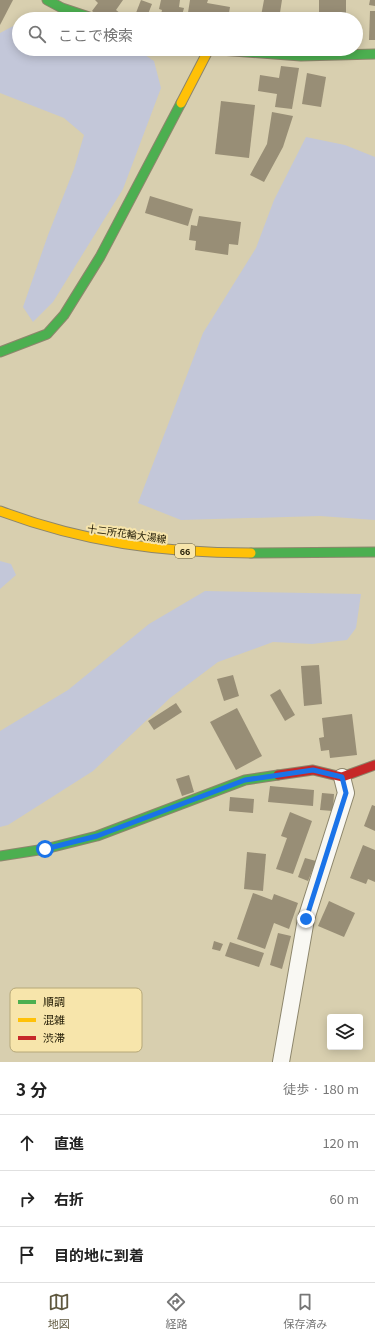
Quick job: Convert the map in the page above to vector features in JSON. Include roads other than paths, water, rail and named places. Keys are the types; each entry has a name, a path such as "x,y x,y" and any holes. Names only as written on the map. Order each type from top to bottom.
{"street":[{"path":"47,0 62,8 74,12"},
{"path":"363,54 375,54"},
{"path":"0,352 47,334 64,315 100,257 204,56"},
{"name":"十二所花輪大湯線","path":"0,511 78,536 138,548 207,553 375,552"},
{"path":"0,856 45,849 97,836 245,780 313,770 342,777 375,765"},
{"path":"281,1062 306,919 346,793 342,777"}]}
